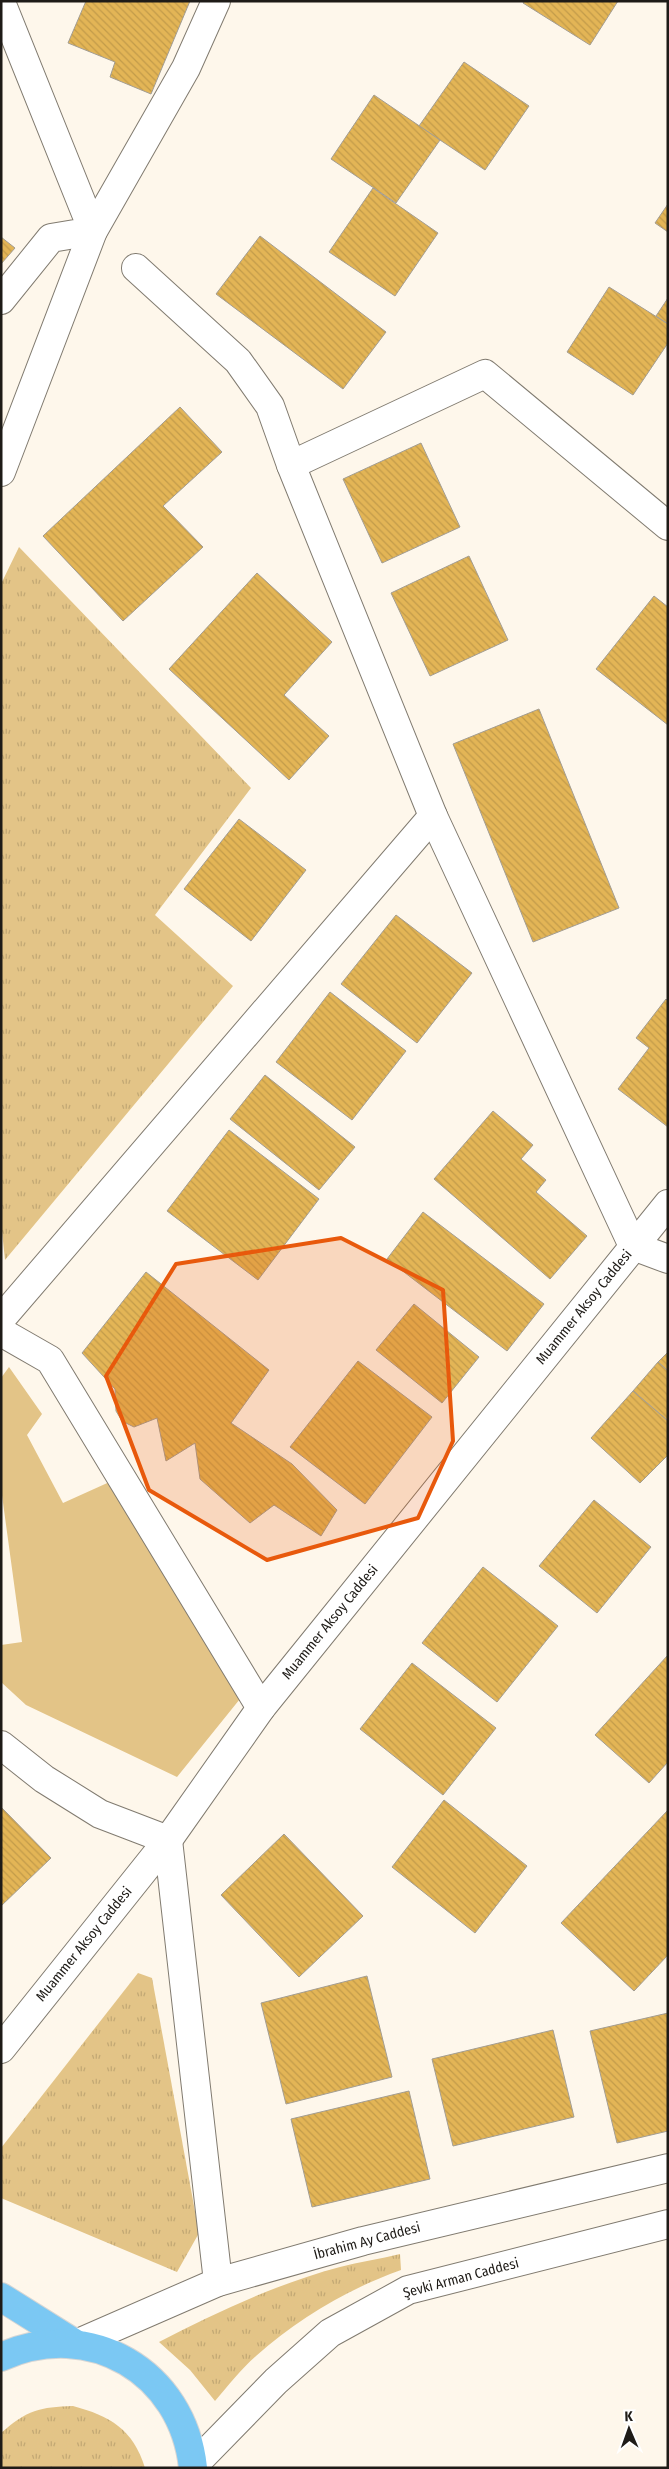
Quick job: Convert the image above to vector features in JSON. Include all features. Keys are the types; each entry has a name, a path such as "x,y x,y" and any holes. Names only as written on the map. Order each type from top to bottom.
{"main road":[{"path":"1,2298 76,2344 112,2354 152,2379 179,2415 189,2442 194,2467"},
{"path":"1,2357 32,2346 76,2344"}],"street":[{"path":"1,472 93,230 186,68 216,1"},
{"path":"1,2 93,230"},
{"path":"1,300 51,238 93,230"},
{"path":"136,268 238,361 270,406 291,465 433,816 633,1246 668,1259"},
{"path":"291,465 486,374 664,516"},
{"path":"1,1318 433,816"},
{"name":"Muammer Aksoy Caddesi","path":"1,2048 168,1840 261,1708 668,1204"},
{"path":"1,1332 50,1360 261,1708"},
{"path":"1,1746 44,1779 100,1814 168,1840 218,2282"},
{"name":"İbrahim Ay Caddesi","path":"76,2344 218,2282 363,2241 668,2168"},
{"name":"Şevki Arman Caddesi","path":"194,2467 276,2381 330,2333 408,2290 668,2224"}],"highlighted area":[{"path":"341,1238 443,1290 453,1441 418,1518 267,1560 149,1490 106,1376 176,1264"}],"green space":[{"path":"19,547 251,788 155,915 233,986 5,1260 1,1222 1,584"},
{"path":"9,1367 42,1414 27,1435 63,1503 125,1475 252,1684 177,1777 26,1705 1,1682 1,1645 22,1642 1,1488 1,1378"},
{"path":"138,1973 152,1978 199,2233 177,2272 1,2198 1,2148"},
{"path":"400,2254 401,2270 343,2296 289,2329 250,2361 215,2401 190,2370 159,2342 270,2290 340,2267"},
{"path":"73,2406 98,2414 118,2426 134,2443 145,2468 1,2468 1,2433 10,2425 34,2411 51,2407"}],"building":[{"path":"86,1 190,1 151,94 110,77 115,62 68,43"},
{"path":"524,1 618,1 590,45 523,3"},
{"path":"464,62 529,106 485,170 419,126"},
{"path":"374,95 440,140 396,203 331,159"},
{"path":"373,188 438,233 395,296 329,252"},
{"path":"668,204 668,232 655,223"},
{"path":"260,236 386,332 343,389 216,294"},
{"path":"1,237 15,248 1,264"},
{"path":"609,287 668,324 668,343 633,395 567,352"},
{"path":"668,298 668,324 656,316"},
{"path":"180,407 222,452 163,506 203,547 123,621 43,536"},
{"path":"421,443 460,527 382,563 343,479"},
{"path":"469,556 508,640 430,676 391,593"},
{"path":"257,573 332,642 284,695 329,736 289,780 169,669"},
{"path":"654,596 668,607 668,725 596,669"},
{"path":"539,709 619,908 533,942 453,744"},
{"path":"239,819 306,870 251,941 184,889"},
{"path":"396,915 472,973 417,1043 341,984"},
{"path":"330,992 406,1051 352,1120 276,1062"},
{"path":"666,999 668,1001 668,1127 618,1089 649,1048 636,1038"},
{"path":"265,1075 355,1147 319,1190 230,1119"},
{"path":"493,1111 533,1145 521,1159 546,1180 536,1192 587,1236 550,1279 434,1179"},
{"path":"229,1130 319,1199 258,1280 167,1211"},
{"path":"423,1212 544,1304 507,1351 387,1259"},
{"path":"146,1272 269,1370 231,1423 292,1464 337,1510 321,1536 274,1505 250,1523 200,1479 195,1443 166,1461 157,1418 134,1427 122,1421 116,1411 115,1389 82,1353"},
{"path":"414,1304 479,1357 442,1403 376,1350"},
{"path":"668,1352 668,1371 658,1362"},
{"path":"358,1361 432,1417 365,1504 290,1447"},
{"path":"658,1362 668,1371 668,1421 633,1391"},
{"path":"633,1391 668,1421 668,1455 640,1483 591,1438"},
{"path":"594,1500 651,1547 597,1613 539,1566"},
{"path":"483,1567 558,1626 497,1702 422,1643"},
{"path":"668,1655 668,1762 649,1783 595,1735"},
{"path":"412,1663 496,1728 443,1795 360,1729"},
{"path":"444,1800 527,1866 475,1933 392,1867"},
{"path":"1,1807 51,1858 1,1906"},
{"path":"668,1810 668,1955 634,1991 561,1923"},
{"path":"284,1834 363,1916 299,1977 221,1895"},
{"path":"367,1976 392,2077 286,2104 261,2003"},
{"path":"668,2013 668,2131 617,2143 590,2031"},
{"path":"553,2030 574,2117 453,2146 432,2059"},
{"path":"409,2091 430,2179 312,2207 291,2119"}]}
